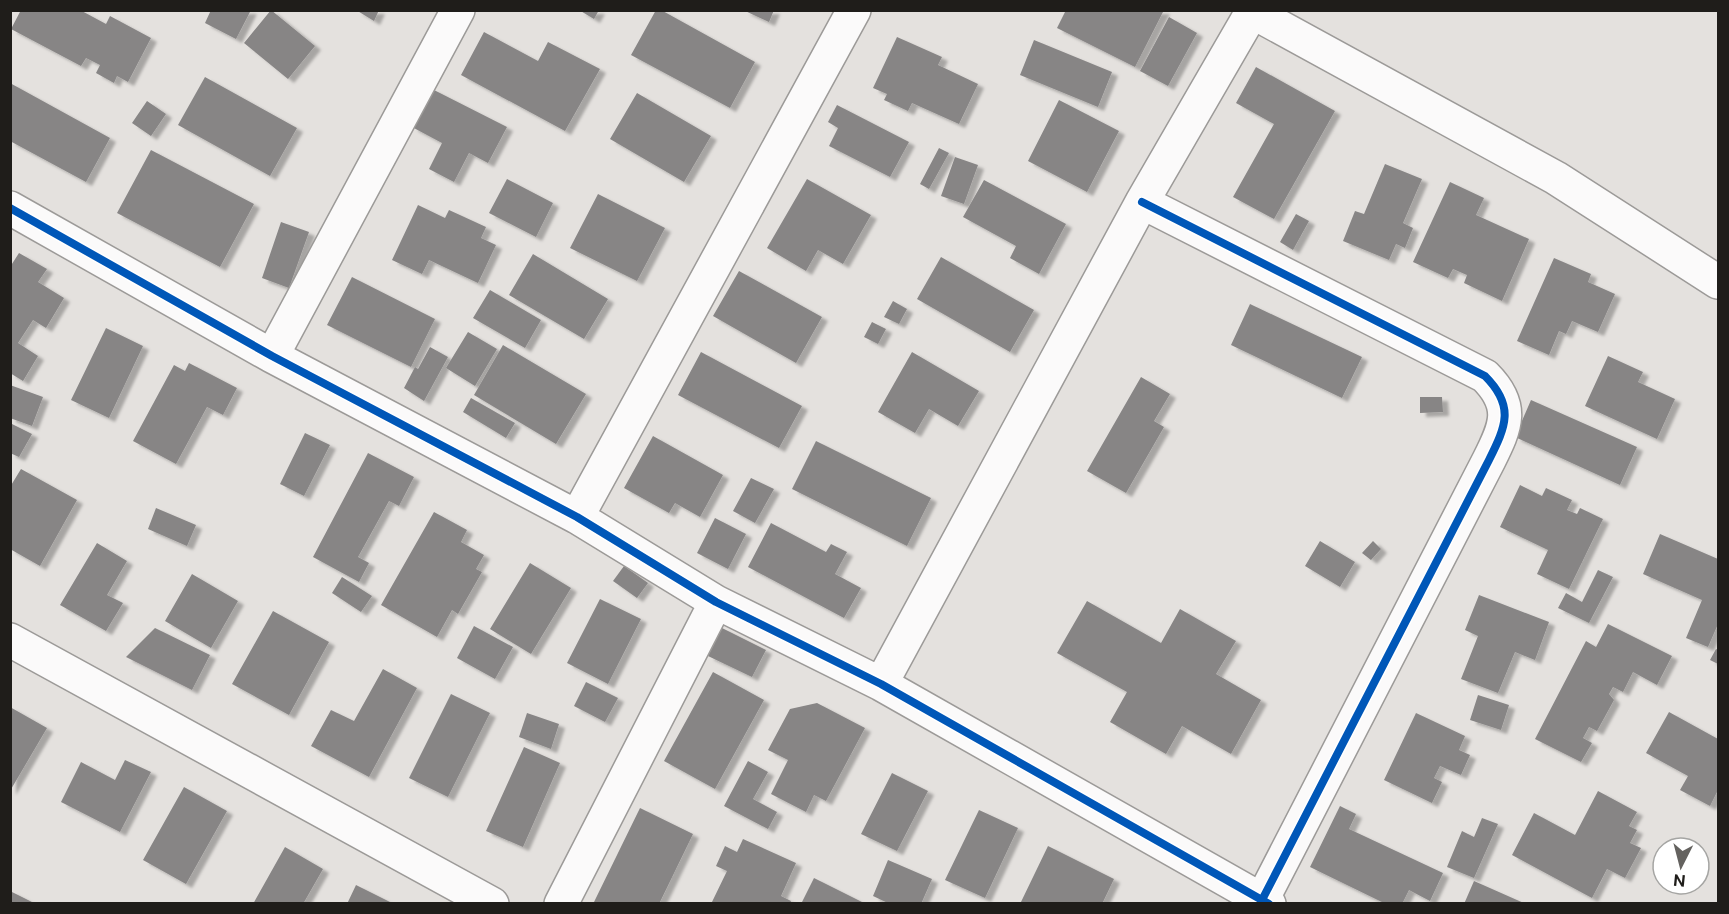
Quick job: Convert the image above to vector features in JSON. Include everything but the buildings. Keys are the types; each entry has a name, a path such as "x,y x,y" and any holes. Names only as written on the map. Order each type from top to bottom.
{"street":[{"path":"272,356 458,10"},
{"path":"577,517 854,10"},
{"path":"881,684 1142,202 1250,11 1556,178 1719,282"},
{"path":"10,208 272,356 577,517 716,602 881,684 1265,902 1501,436 1506,413 1499,390 1485,376 1142,202"},
{"path":"561,903 716,602"},
{"path":"10,640 492,903"}],"cycle path":[{"path":"1142,202 1485,376 1501,397 1504,407 1505,416 1500,437 1489,460 1262,900"},
{"path":"10,208 272,356 577,517 716,602 881,684 1269,904"}]}
